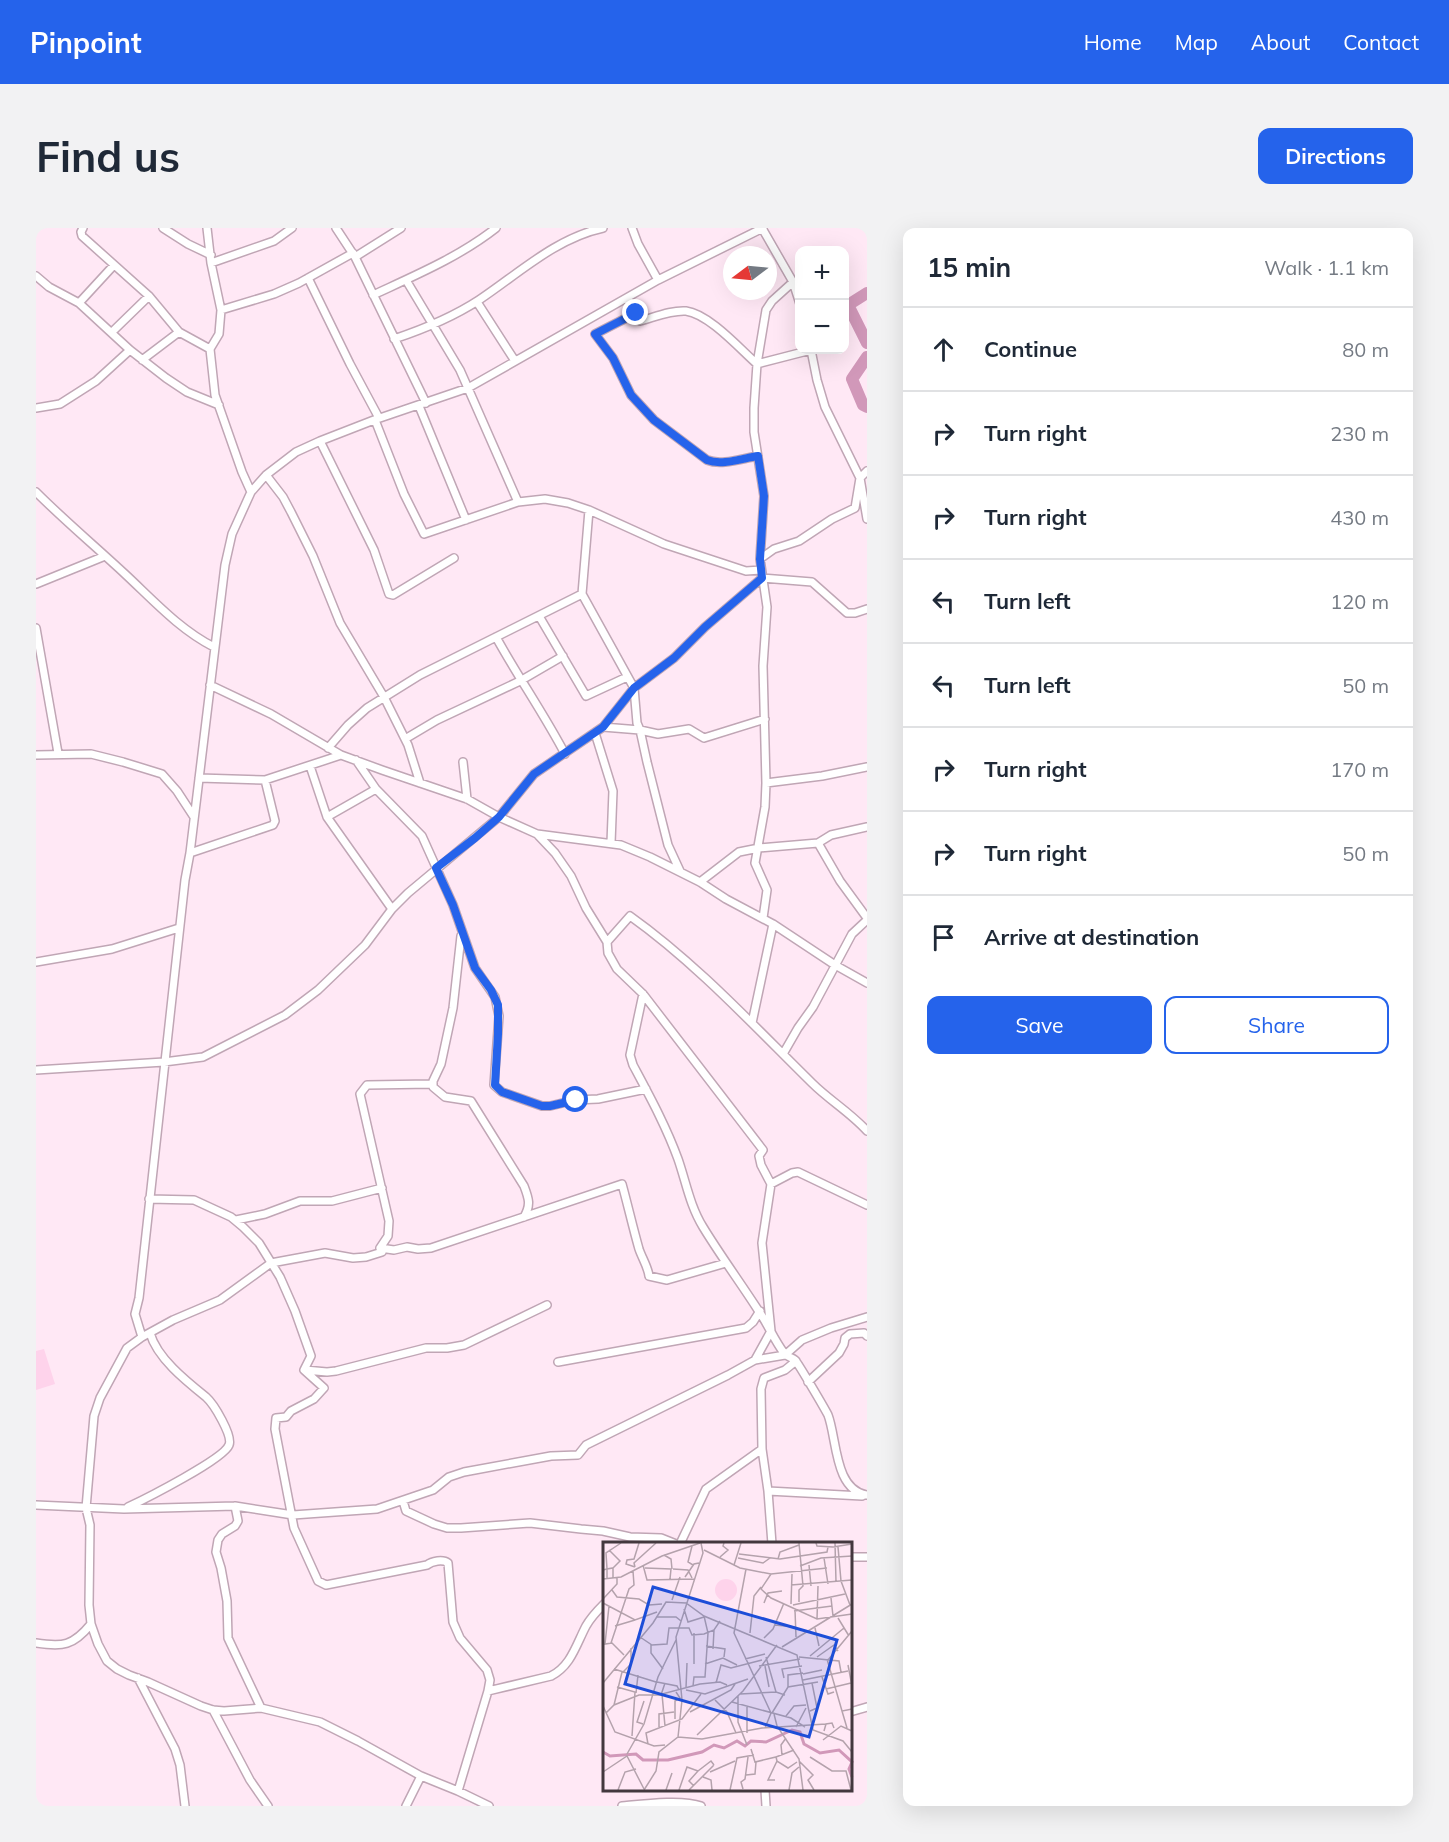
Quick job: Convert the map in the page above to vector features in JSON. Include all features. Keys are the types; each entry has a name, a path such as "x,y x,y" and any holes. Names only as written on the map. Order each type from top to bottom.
{"street":[{"path":"83,228 82,236 148,296 179,332 210,349"},
{"path":"163,228 211,259 274,241 292,228"},
{"path":"207,228 221,310 219,334 210,349 214,395 251,492"},
{"path":"336,228 354,255 394,339 423,405 466,520"},
{"path":"221,310 274,294 354,255 400,228"},
{"path":"373,295 474,245 496,228"},
{"path":"394,339 432,326 477,302 547,253 572,239 603,228"},
{"path":"632,228 658,280"},
{"path":"142,1337 135,1314 139,1298 179,928 214,647 229,545 236,522 251,492 266,475 296,452 377,419 468,388 658,280 762,228 793,282 799,300"},
{"path":"79,303 114,265"},
{"path":"36,276 49,287 79,303 142,360 187,392 219,405"},
{"path":"308,278 377,419 404,494 423,533 518,502 544,499 568,503 589,510 663,544 746,571 761,570"},
{"path":"406,280 460,370 518,502"},
{"path":"763,918 767,890 756,863 765,807 763,666 767,607 760,559 764,509 754,408 757,364 766,310 772,301 793,282"},
{"path":"112,333 148,296"},
{"path":"628,299 636,313 595,334 613,358 631,395 654,420 707,460 713,462 758,456"},
{"path":"477,302 515,361"},
{"path":"640,321 678,311 688,311 713,326 757,364"},
{"path":"142,360 179,332"},
{"path":"36,408 60,405 96,381 130,350"},
{"path":"757,364 796,354"},
{"path":"812,354 825,407 860,478 867,519"},
{"path":"320,441 374,550 389,594 393,595 454,558"},
{"path":"760,559 774,549 799,541 832,519 855,508 860,478 867,471"},
{"path":"266,475 291,512 313,556 340,623 384,697 405,739 420,783"},
{"path":"36,492 181,626 198,639 214,647"},
{"path":"589,510 582,594 634,688 637,723 646,762 668,845 681,872"},
{"path":"36,584 105,556"},
{"path":"36,1070 164,1062 203,1057 285,1015 318,990 365,945 392,909 436,868 499,817 534,774 544,765 565,754 603,727 634,688 674,658 705,627 762,578 812,582 847,613 867,609"},
{"path":"328,748 356,718 384,697 420,675 582,594"},
{"path":"539,616 586,696 627,677"},
{"path":"36,628 58,753"},
{"path":"496,638 565,754"},
{"path":"405,739 437,720 520,681 563,656"},
{"path":"210,685 271,714 341,755 467,798 499,817 537,834 611,843 636,850 700,882 726,899 763,918 867,983"},
{"path":"603,727 658,734 689,729 704,738 765,719"},
{"path":"595,733 613,791 611,843"},
{"path":"36,755 91,754 162,774 177,791 194,818"},
{"path":"199,778 265,780 341,755"},
{"path":"356,760 376,789 422,836 453,905 475,968 491,990 498,1005 495,1085 502,1092 542,1106 598,1099 646,1089"},
{"path":"463,762 467,798"},
{"path":"310,766 327,817 392,909"},
{"path":"766,783 822,776 867,767"},
{"path":"190,853 273,825 275,821 265,780"},
{"path":"327,817 376,789"},
{"path":"700,882 739,852 818,843 831,835 867,826"},
{"path":"537,834 555,853 571,876 585,908 608,942 608,953 617,969 643,994 763,1150 759,1156 761,1165 771,1184 762,1243 771,1331 755,1360"},
{"path":"783,1054 813,1007 852,934 867,919 840,881 818,843"},
{"path":"608,942 630,916 673,951 752,1023 814,1086 867,1131"},
{"path":"752,1023 773,924"},
{"path":"36,962 112,949 179,928"},
{"path":"432,1084 440,1070 453,1008 461,932"},
{"path":"643,994 630,1055 663,1124 695,1211 726,1263 760,1311 785,1355 796,1361 824,1406 841,1470 851,1486 867,1496"},
{"path":"432,1084 367,1085 360,1094 389,1226 388,1236 380,1248 382,1252 353,1258 325,1253 271,1263 220,1300 142,1337 127,1348 96,1406 94,1416 86,1508 90,1525 88,1605 91,1624 98,1644 107,1661 117,1669 213,1710 261,1708 320,1722 421,1776 489,1806"},
{"path":"432,1084 435,1090 445,1097 471,1101 527,1194 530,1207 524,1217"},
{"path":"771,1184 798,1172 867,1205"},
{"path":"380,1248 394,1250 407,1247 431,1248 622,1184 649,1276 667,1280 726,1263"},
{"path":"236,1220 265,1214 300,1201 332,1201 382,1188"},
{"path":"149,1199 194,1200 236,1220 259,1243 286,1290 303,1331 311,1356 304,1370"},
{"path":"304,1370 336,1371 426,1348 464,1345 547,1305"},
{"path":"558,1362 746,1328 760,1311"},
{"path":"36,1505 124,1509 235,1506 293,1515 377,1509 433,1490 449,1477 464,1472 551,1456 578,1455 586,1445 755,1360 785,1355 802,1340 867,1317"},
{"path":"124,1509 166,1489 218,1456 230,1444 229,1434 209,1400 185,1381 153,1344 150,1333"},
{"path":"808,1382 839,1353 845,1338 850,1334 864,1333 867,1336"},
{"path":"772,1542 762,1449 762,1380 785,1370 796,1361"},
{"path":"304,1370 324,1388 314,1399 291,1411 286,1417 276,1418 275,1429 294,1527 318,1581 326,1585 446,1561 449,1568 449,1593 453,1622 460,1638 487,1670 490,1680 488,1691 458,1791"},
{"path":"679,1542 706,1490 762,1449"},
{"path":"768,1491 867,1496"},
{"path":"403,1501 406,1511 447,1528 530,1522 659,1541"},
{"path":"235,1506 237,1523 222,1534 218,1540 216,1552 226,1594 228,1638 261,1708"},
{"path":"488,1691 550,1676 557,1672 573,1655 586,1627 603,1605"},
{"path":"36,1643 52,1645 75,1641 91,1624"},
{"path":"138,1678 175,1749 180,1766 185,1806"},
{"path":"852,1711 867,1707"},
{"path":"213,1710 250,1780 268,1806"},
{"path":"406,1806 421,1776"},
{"path":"765,1791 766,1806"},
{"path":"622,1806 665,1803 701,1806"}],"shaded area":[{"path":"44,1349 55,1384 36,1390 36,1351"}],"waterway":[{"path":"867,293 848,305 867,343"},
{"path":"867,357 852,379 863,405 867,407"}],"route":[{"path":"576,1100 542,1106 502,1092 495,1085 498,1005 491,990 475,968 453,905 436,868 499,817 544,765 565,754 603,727 634,688 674,658 705,627 762,578 760,559 764,496 758,456 713,462 707,460 654,420 631,395 613,358 595,334 636,313"}]}
